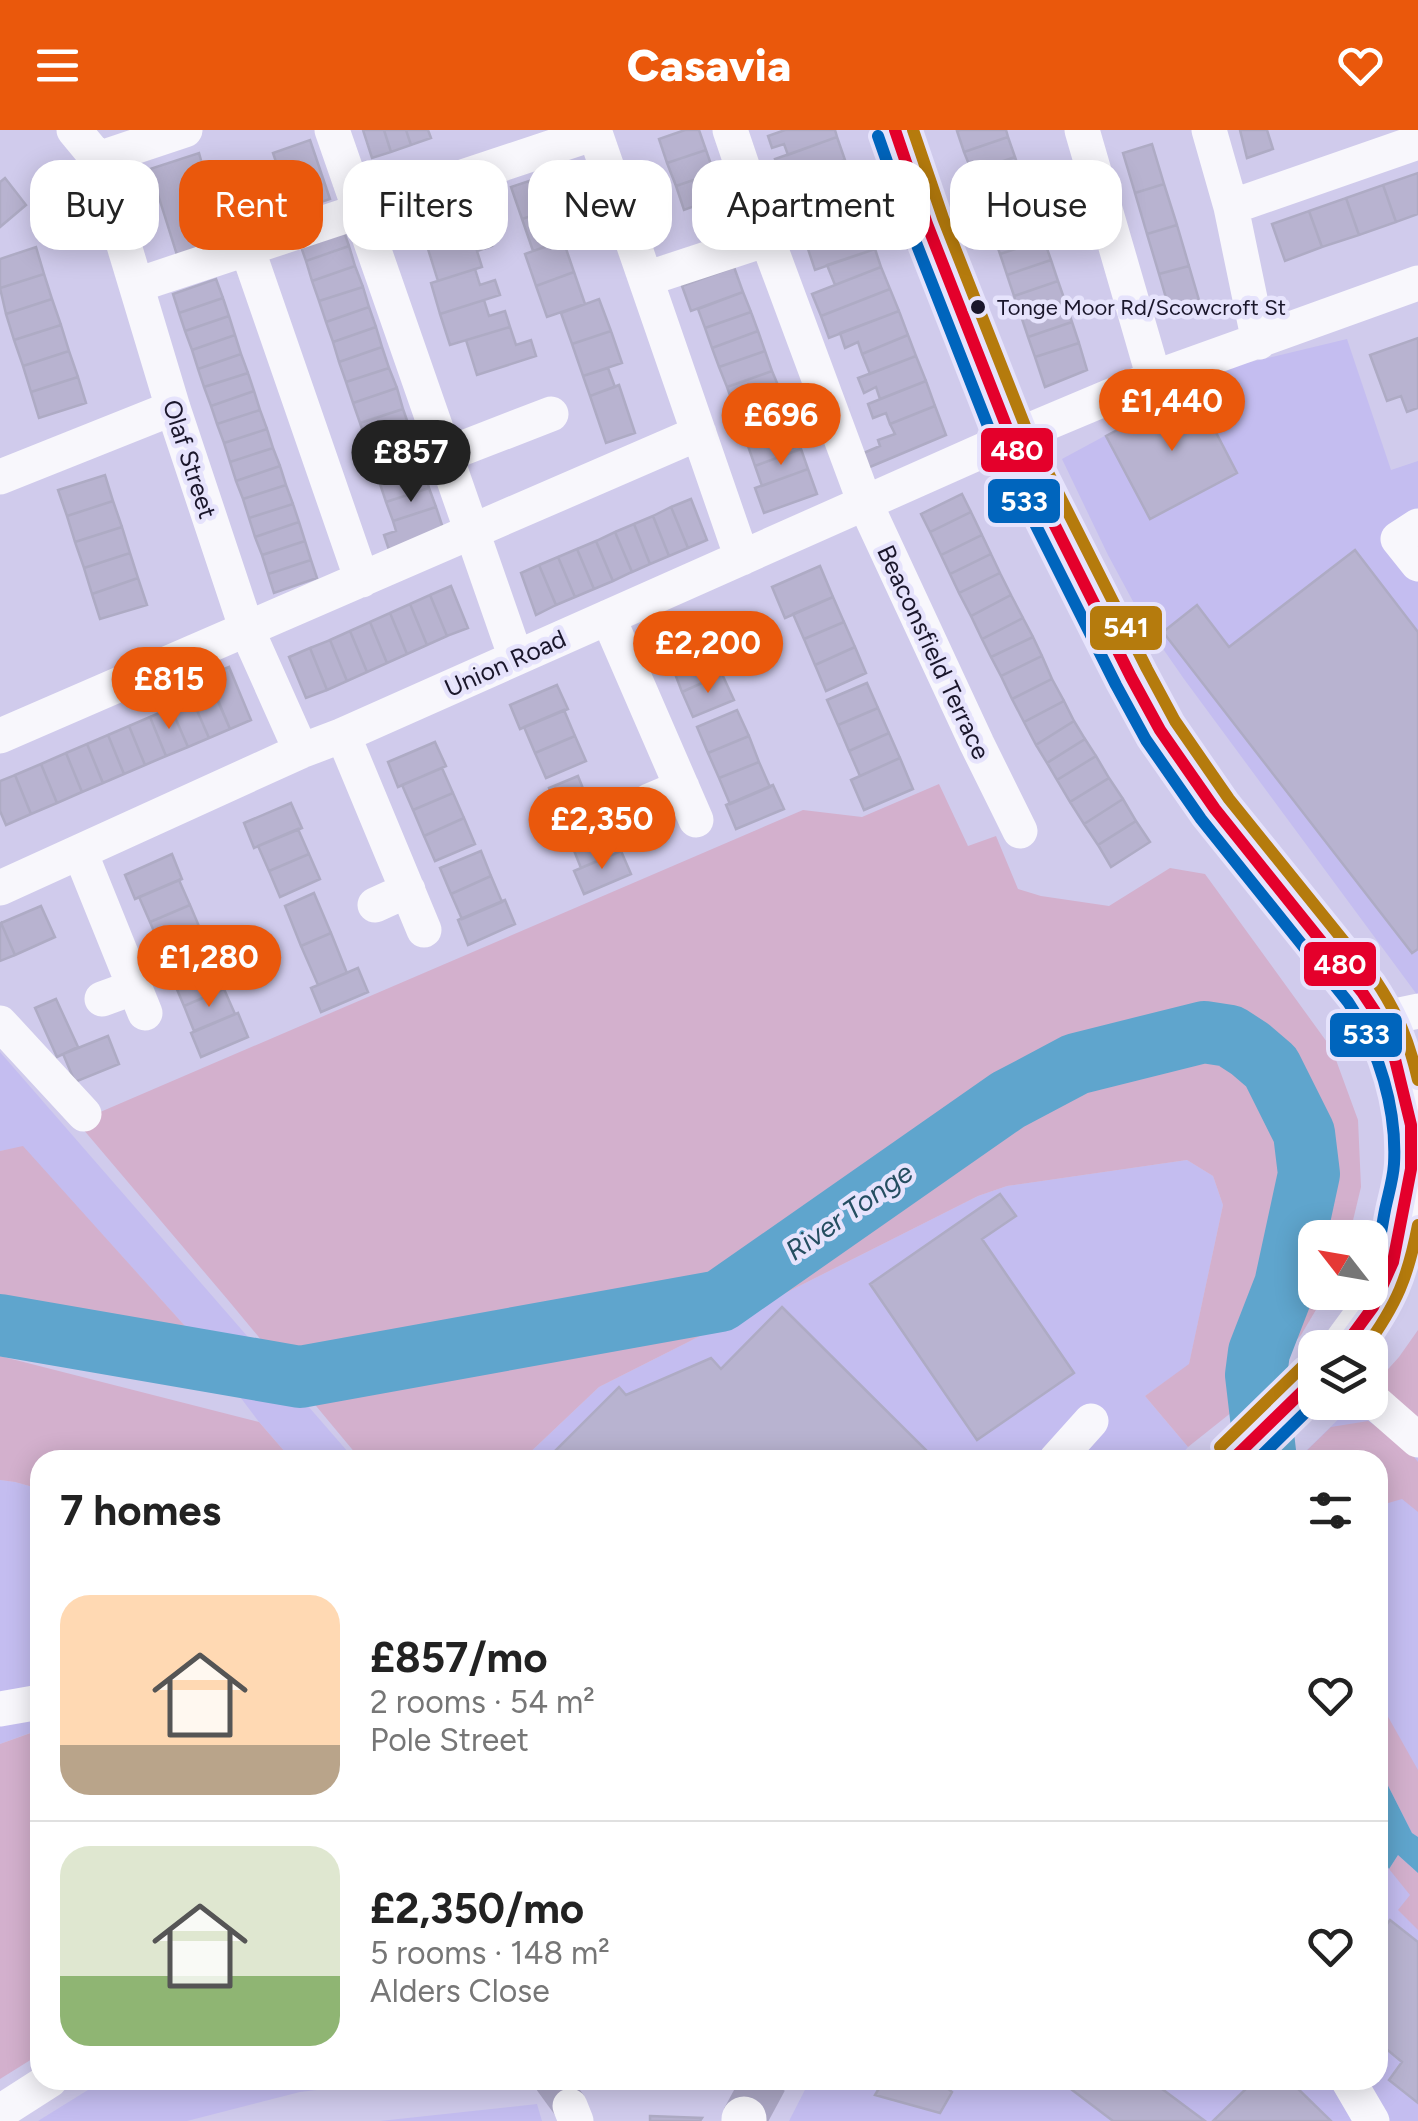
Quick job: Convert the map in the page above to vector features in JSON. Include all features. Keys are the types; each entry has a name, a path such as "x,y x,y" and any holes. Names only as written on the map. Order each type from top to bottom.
{"main road":[{"path":"896,130 927,224 1011,438 1160,730 1215,808 1362,992 1399,1015 1392,1047 1410,1075 1411,1169 1393,1262 1373,1307 1356,1330"},
{"path":"1242,1450 1298,1395"}],"street":[{"path":"74,130 98,159 185,130"},
{"path":"332,130 343,161"},
{"name":"Beaconsfield Terrace","path":"730,130 740,160"},
{"path":"1082,130 1154,378"},
{"path":"1209,130 1231,207 1259,342"},
{"path":"508,160 595,131 742,558"},
{"path":"1231,207 1418,142"},
{"name":"Olaf Street","path":"98,159 173,408 247,630 302,751"},
{"path":"137,284 241,250"},
{"path":"248,250 362,580"},
{"path":"374,250 516,658"},
{"path":"646,279 734,250"},
{"name":"Beaconsfield Terrace","path":"771,250 865,502 1001,815"},
{"name":"Union Road","path":"0,888 1011,438 1154,378 1418,283"},
{"path":"0,477 173,408"},
{"path":"445,455 550,414"},
{"path":"0,736 700,434"},
{"path":"1418,526 1398,539 1418,564"},
{"path":"608,617 696,820"},
{"path":"343,735 424,930"},
{"path":"649,801 682,787"},
{"path":"80,852 127,1000"},
{"path":"374,905 408,890"},
{"path":"0,1023 84,1114"},
{"path":"1388,1414 1418,1440"},
{"path":"1065,1450 1091,1420"},
{"path":"0,1708 30,1704"},
{"path":"0,2112 34,2090"},
{"path":"1354,2090 1372,2121"}],"shaded area":[{"path":"1347,339 1391,470 1418,461 1418,996 1143,620 1062,459 1234,366"},
{"path":"939,784 968,846 996,836 1018,889 1041,896 1109,906 1170,868 1205,874 1332,1049 1358,1120 1361,1187 1353,1220 1298,1220 1298,1310 1316,1310 1304,1330 1298,1330 1298,1338 1232,1412 1188,1447 1145,1396 1189,1364 1223,1205 1213,1176 1187,1160 1007,1186 978,1196 599,1387 533,1450 353,1450 77,1122 803,810 862,817"},
{"path":"0,1052 346,1450 283,1450 194,1336 23,1147 0,1151"},
{"path":"23,1146 194,1336 0,1303 0,1151"},
{"path":"1187,1160 1213,1176 1223,1205 1189,1365 1145,1396 1188,1447 1185,1450 533,1450 599,1387 978,1196 1007,1186"},
{"path":"1418,1330 1418,1422 1388,1396 1388,1369"},
{"path":"0,1356 259,1422 283,1450 30,1450 30,1486 0,1480"},
{"path":"1388,1396 1418,1422 1418,2121 789,2121 805,2090 1388,2090 1388,1450 1307,1450 1337,1420 1388,1420"},
{"path":"1368,1421 1405,1445 1418,1462 1418,1512 1402,1499 1388,1503 1388,1450 1307,1450 1331,1427"},
{"path":"0,1480 30,1486 30,1733 0,1744"},
{"path":"1388,1717 1418,1770 1418,1837 1412,1833 1388,1786"},
{"path":"30,1733 30,2060 0,2079 0,1744"},
{"path":"1398,1855 1418,1873 1418,1930 1398,1910 1410,1895 1389,1869"},
{"path":"88,2090 317,2090 187,2121 38,2121"},
{"path":"537,2104 542,2121 380,2121"}],"water":[{"path":"1388,1786 1412,1833 1418,1837 1418,1873 1398,1855 1389,1869"}],"building":[{"path":"363,130 384,130 391,152 372,158"},
{"path":"384,130 406,130 411,145 391,152"},
{"path":"406,130 428,130 431,138 411,145"},
{"path":"685,130 699,130 706,150 666,160 659,139"},
{"path":"785,130 835,130 837,137 788,155 784,144 772,148 768,136"},
{"path":"1006,130 1008,137 964,152 957,131"},
{"path":"1240,130 1267,130 1273,149 1247,158"},
{"path":"837,137 845,160 775,160"},
{"path":"1008,137 1015,157 967,160 964,152"},
{"path":"310,140 317,160 275,160 273,153"},
{"path":"1152,144 1164,184 1135,193 1123,153"},
{"path":"706,150 709,160 692,160 692,181 676,186 672,161"},
{"path":"199,153 201,160 179,160 179,250 193,250 177,255 159,198 159,166"},
{"path":"1418,173 1418,214 1396,222 1383,185"},
{"path":"5,178 26,205 0,227 0,182"},
{"path":"323,178 330,199 323,201"},
{"path":"528,181 528,217 522,219 511,187"},
{"path":"692,181 692,207 684,210 676,186"},
{"path":"1164,184 1177,225 1147,234 1135,193"},
{"path":"1383,185 1396,222 1359,235 1346,198"},
{"path":"1346,198 1359,235 1322,247 1309,211"},
{"path":"1309,211 1322,247 1285,261 1272,224"},
{"path":"1177,225 1189,266 1159,274 1147,234"},
{"path":"342,226 343,248 306,261 302,250 323,250 323,233"},
{"path":"343,248 350,250 355,266 312,281 306,261"},
{"path":"37,250 44,274 0,288 0,259"},
{"path":"428,250 480,250 477,251 482,267 438,281"},
{"path":"566,250 574,272 536,286 525,254"},
{"path":"808,250 872,250 815,270"},
{"path":"875,250 881,267 835,285 827,265"},
{"path":"1048,250 1051,260 1007,275 1000,254"},
{"path":"1051,260 1058,281 1014,296 1007,275"},
{"path":"355,266 363,287 319,301 312,281"},
{"path":"1189,266 1201,307 1171,315 1159,274"},
{"path":"734,267 743,292 691,311 682,286"},
{"path":"881,267 890,289 821,316 812,294"},
{"path":"475,269 480,285 495,280 500,295 440,314 431,283"},
{"path":"574,272 585,304 547,317 536,286"},
{"path":"44,274 52,299 6,314 0,288"},
{"path":"216,279 223,298 179,313 173,294"},
{"path":"1058,281 1065,301 1021,316 1014,296"},
{"path":"363,287 369,307 326,322 319,301"},
{"path":"890,289 899,311 829,338 821,316"},
{"path":"743,292 751,312 705,328 698,309"},
{"path":"223,298 229,316 185,331 179,313"},
{"path":"52,299 61,325 14,340 6,314"},
{"path":"599,299 611,331 572,344 561,313"},
{"path":"484,300 489,316 505,311 510,327 450,345 440,314"},
{"path":"1065,301 1072,322 1028,337 1021,316"},
{"path":"369,307 376,327 333,342 326,322"},
{"path":"899,311 908,335 862,354 858,342 845,348 840,333"},
{"path":"751,312 758,331 712,348 705,328"},
{"path":"229,316 235,335 192,350 185,331"},
{"path":"1072,322 1079,343 1035,357 1028,337"},
{"path":"61,325 69,351 23,366 14,340"},
{"path":"376,327 382,347 339,362 333,342"},
{"path":"510,327 516,345 531,340 536,356 477,375 466,340"},
{"path":"611,331 622,363 583,376 572,344"},
{"path":"758,331 765,351 719,367 712,348"},
{"path":"235,335 241,354 198,369 192,350"},
{"path":"908,335 916,356 870,374 862,354"},
{"path":"1418,338 1418,408 1407,412 1401,396 1387,401 1370,355"},
{"path":"1079,343 1087,370 1045,387 1035,357"},
{"path":"382,347 389,368 346,382 339,362"},
{"path":"69,351 78,377 31,392 23,366"},
{"path":"765,351 772,371 727,387 719,367"},
{"path":"241,354 248,373 204,387 198,369"},
{"path":"916,356 926,381 880,399 876,387 864,393 858,378"},
{"path":"389,368 397,388 353,403 346,382"},
{"path":"608,368 615,387 590,396 583,376"},
{"path":"772,371 780,390 734,407 727,387"},
{"path":"248,373 254,391 211,406 204,387"},
{"path":"78,377 86,403 39,418 31,392"},
{"path":"926,381 935,406 890,424 886,413 873,418 868,404"},
{"path":"619,385 635,433 606,443 590,396"},
{"path":"397,388 403,409 360,423 353,403"},
{"path":"780,390 786,410 741,426 734,407"},
{"path":"1194,390 1237,473 1150,519 1106,436"},
{"path":"254,391 260,410 217,424 211,406"},
{"path":"935,406 946,435 865,469 859,455 880,446 878,440 895,434 890,424"},
{"path":"403,409 410,429 367,443 360,423"},
{"path":"260,410 267,429 224,443 217,424"},
{"path":"786,410 794,430 748,446 741,426"},
{"path":"267,429 273,448 230,462 224,443"},
{"path":"410,429 417,449 373,463 367,443"},
{"path":"794,430 801,449 755,466 748,446"},
{"path":"273,448 280,466 236,481 230,462"},
{"path":"417,449 424,469 380,484 373,463"},
{"path":"801,449 808,469 762,486 755,466"},
{"path":"280,466 286,485 243,499 236,481"},
{"path":"424,469 429,488 386,502 380,484"},
{"path":"808,469 817,494 764,513 755,488"},
{"path":"105,475 113,501 67,516 58,490"},
{"path":"286,485 293,504 249,518 243,499"},
{"path":"429,488 436,507 393,521 386,502"},
{"path":"962,494 971,512 930,532 921,514"},
{"path":"691,499 707,540 688,548 671,507"},
{"path":"113,501 122,527 75,542 67,516"},
{"path":"293,504 299,522 255,537 249,518"},
{"path":"436,507 444,531 389,550 384,535 396,531 393,521"},
{"path":"671,507 688,548 669,556 653,516"},
{"path":"971,512 982,535 941,555 930,532"},
{"path":"653,516 669,556 650,564 634,524"},
{"path":"299,522 305,541 262,555 255,537"},
{"path":"634,524 650,564 632,572 615,532"},
{"path":"122,527 130,553 84,568 75,542"},
{"path":"615,532 632,572 613,581 596,541"},
{"path":"982,535 991,554 950,574 941,555"},
{"path":"305,541 311,560 268,574 262,555"},
{"path":"596,541 613,581 594,589 577,549"},
{"path":"577,549 594,589 575,597 558,557"},
{"path":"1355,550 1418,632 1418,949 1412,953 1163,632 1197,605 1229,647"},
{"path":"130,553 138,578 92,594 84,568"},
{"path":"991,554 1000,573 959,593 950,574"},
{"path":"558,557 575,597 556,605 539,565"},
{"path":"311,560 317,578 274,593 268,574"},
{"path":"539,565 556,605 536,615 521,573"},
{"path":"820,566 833,597 785,618 772,587"},
{"path":"1000,573 1011,595 971,616 959,593"},
{"path":"138,578 147,605 100,619 92,594"},
{"path":"451,586 468,628 447,636 430,595"},
{"path":"430,595 447,636 427,645 410,604"},
{"path":"1011,595 1023,618 982,639 971,616"},
{"path":"833,597 844,622 804,639 793,614"},
{"path":"410,604 427,645 407,654 390,613"},
{"path":"390,613 407,654 387,663 370,622"},
{"path":"1023,618 1033,637 991,657 982,639"},
{"path":"370,622 387,663 367,672 350,631"},
{"path":"844,622 855,647 815,665 804,639"},
{"path":"705,624 715,648 668,668 657,644"},
{"path":"350,631 367,672 347,681 330,640"},
{"path":"1033,637 1042,656 1001,676 991,657"},
{"path":"330,640 347,681 327,690 310,648"},
{"path":"855,647 866,673 826,691 815,665"},
{"path":"310,648 327,690 306,698 289,657"},
{"path":"712,649 722,674 682,692 672,666"},
{"path":"1042,656 1052,679 1012,699 1001,676"},
{"path":"229,667 251,720 230,729 208,676"},
{"path":"722,674 734,700 693,717 682,692"},
{"path":"1052,679 1064,701 1024,722 1012,699"},
{"path":"867,683 878,708 838,725 827,700"},
{"path":"557,685 568,709 520,729 510,705"},
{"path":"213,690 230,729 209,738 192,699"},
{"path":"192,699 209,738 188,747 171,708"},
{"path":"1064,701 1074,721 1036,745 1024,722"},
{"path":"171,708 188,747 166,756 150,717"},
{"path":"878,708 889,733 849,751 838,725"},
{"path":"564,710 575,736 535,753 524,727"},
{"path":"737,710 749,736 708,753 697,727"},
{"path":"150,717 166,756 145,765 129,726"},
{"path":"1074,721 1085,739 1047,763 1036,745"},
{"path":"129,726 145,765 124,774 108,735"},
{"path":"889,733 900,758 860,776 849,751"},
{"path":"108,735 124,774 103,783 87,744"},
{"path":"575,736 586,761 546,778 535,753"},
{"path":"749,736 759,762 719,778 708,753"},
{"path":"1085,739 1096,756 1057,780 1047,763"},
{"path":"435,742 446,766 398,787 388,762"},
{"path":"87,744 103,783 82,792 66,753"},
{"path":"66,753 82,792 57,803 41,764"},
{"path":"1096,756 1109,778 1070,802 1057,780"},
{"path":"900,758 913,789 864,810 851,780"},
{"path":"759,762 770,787 730,804 719,778"},
{"path":"41,764 57,803 31,814 15,775"},
{"path":"442,768 453,793 413,810 402,785"},
{"path":"15,775 31,814 6,825 0,811 0,781"},
{"path":"578,776 594,816 565,828 549,788"},
{"path":"1109,778 1123,799 1084,824 1070,802"},
{"path":"773,785 784,809 736,829 726,805"},
{"path":"453,793 464,818 424,836 413,810"},
{"path":"1123,799 1136,821 1098,845 1084,824"},
{"path":"291,803 302,828 254,848 244,823"},
{"path":"594,816 611,855 581,868 565,828"},
{"path":"464,818 475,844 435,861 424,836"},
{"path":"1136,821 1150,842 1111,867 1098,845"},
{"path":"298,829 309,854 269,871 258,846"},
{"path":"481,851 491,876 451,894 440,868"},
{"path":"621,851 631,874 584,894 574,871"},
{"path":"172,854 182,879 135,899 125,875"},
{"path":"309,854 320,879 280,897 269,871"},
{"path":"491,876 502,902 462,919 451,894"},
{"path":"179,880 190,905 150,922 139,897"},
{"path":"314,893 331,933 301,946 285,906"},
{"path":"505,900 515,924 468,945 458,920"},
{"path":"190,905 201,931 161,948 150,922"},
{"path":"41,906 55,937 15,955 1,923"},
{"path":"0,924 15,955 0,961"},
{"path":"331,933 347,973 318,985 301,946"},
{"path":"202,938 214,963 173,980 162,954"},
{"path":"214,963 224,989 184,1006 173,980"},
{"path":"358,968 368,992 321,1012 311,988"},
{"path":"224,989 235,1014 194,1031 184,1006"},
{"path":"56,999 78,1047 57,1057 35,1008"},
{"path":"238,1013 248,1037 201,1057 191,1033"},
{"path":"108,1036 119,1064 75,1082 63,1054"},
{"path":"1000,1194 1016,1216 982,1239 1074,1373 977,1440 870,1284"},
{"path":"782,1307 926,1450 556,1450 619,1387 626,1395 711,1358 721,1369"},
{"path":"1390,1920 1418,1942 1418,2103 1389,2080 1402,2062 1388,2050"},
{"path":"878,2090 952,2092 940,2113 875,2095"},
{"path":"1072,2090 1163,2090 1205,2121 1113,2121"},
{"path":"1245,2090 1299,2090 1331,2121 1213,2121"},
{"path":"650,2116 702,2118 650,2121"}],"waterway":[{"name":"River Tonge","path":"0,1325 300,1377 720,1301 1008,1100 1076,1064 1204,1032 1230,1036 1271,1067 1304,1133 1309,1174 1285,1285 1259,1352 1256,1375 1265,1450"}],"tunnel":[{"path":"558,2090 570,2106"},
{"path":"744,2119 760,2090"}],"transit line":[{"name":"480","path":"895,130 927,224 1011,438 1131,677 1160,730 1215,809 1362,992 1392,1047 1411,1125 1411,1169 1393,1262 1373,1307 1356,1330"},
{"name":"541","path":"913,130 943,218 1027,431 1147,669 1175,721 1229,799 1376,981 1402,1028 1418,1080"},
{"name":"533","path":"878,136 995,444 1116,685 1146,740 1201,819 1348,1002 1369,1039 1384,1080 1394,1143 1392,1182 1384,1220"},
{"name":"541","path":"1377,1330 1400,1290 1418,1225"},
{"name":"541","path":"1220,1447 1298,1371"},
{"name":"480","path":"1242,1450 1298,1396"},
{"name":"533","path":"1267,1450 1298,1420"}],"place":[{"name":"Tonge Moor Rd/Scowcroft St","path":"978,307"}]}
